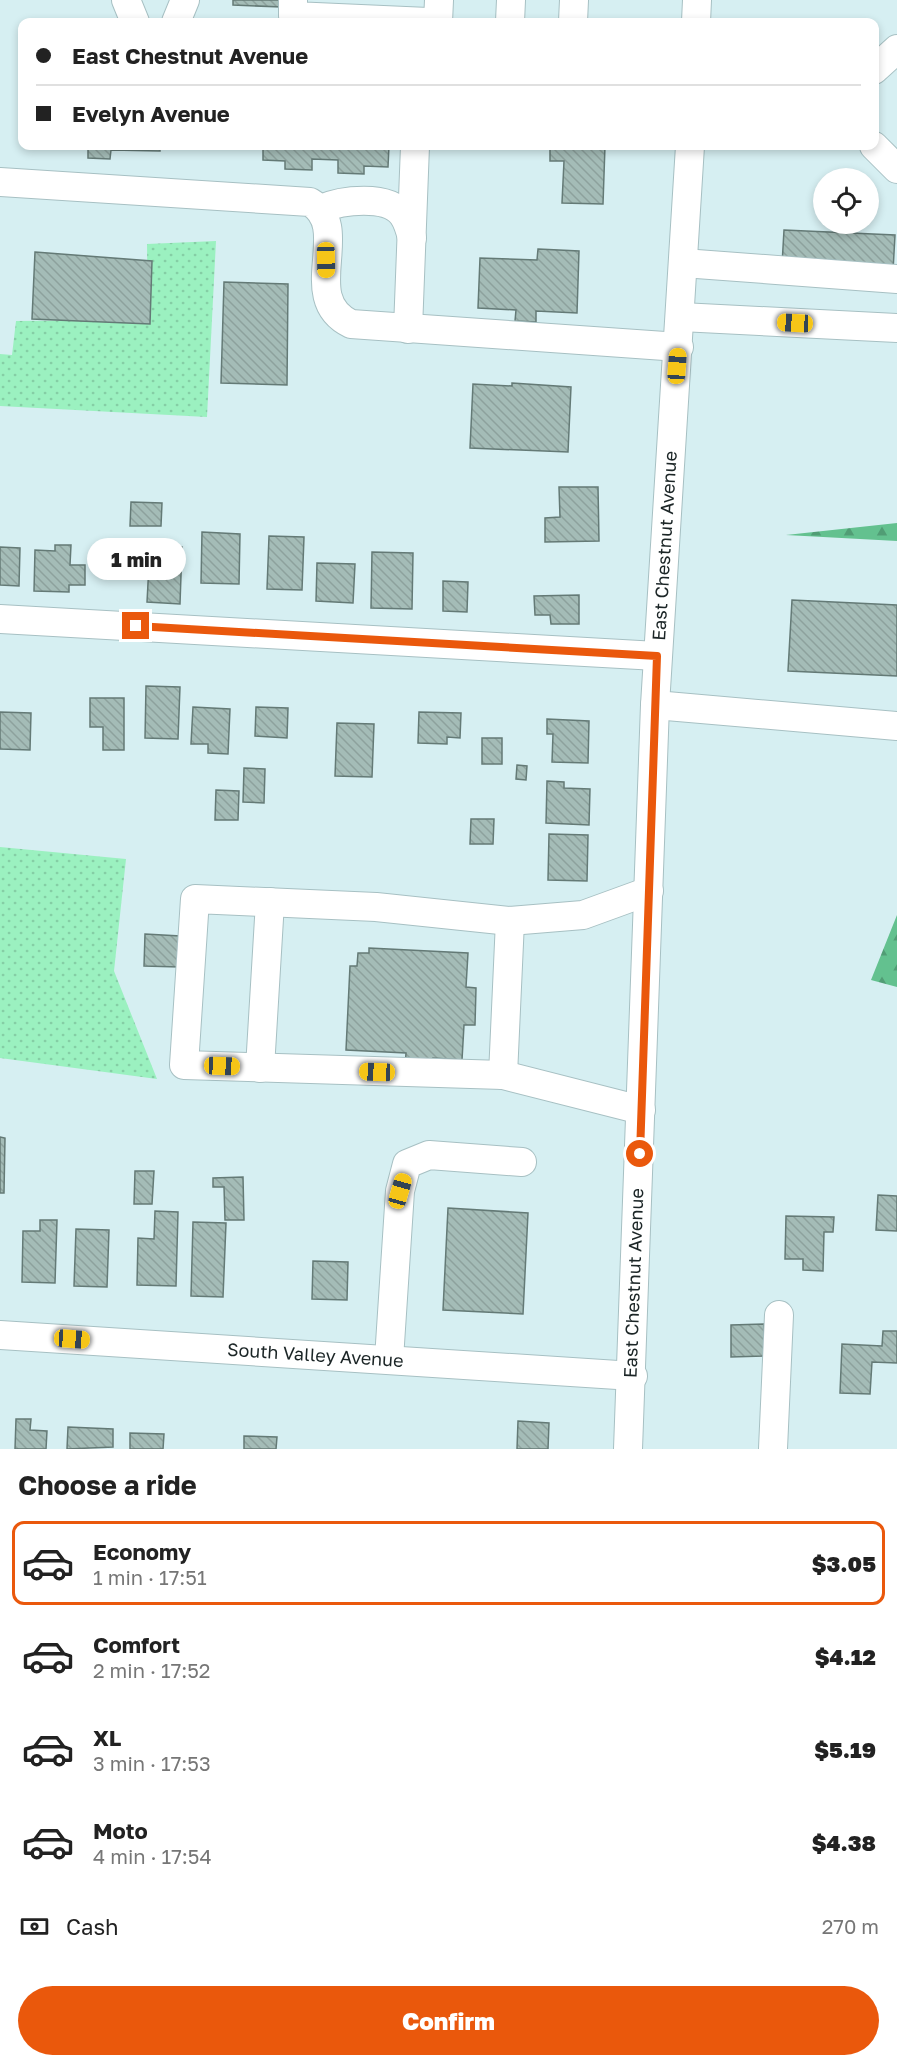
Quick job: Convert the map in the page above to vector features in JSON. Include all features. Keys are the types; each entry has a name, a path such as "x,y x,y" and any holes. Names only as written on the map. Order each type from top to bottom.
{"street":[{"path":"126,0 133,18"},
{"path":"178,18 185,0"},
{"path":"293,0 292,16 369,10 408,18"},
{"path":"438,18 439,0"},
{"path":"510,18 511,0"},
{"path":"573,18 574,0"},
{"path":"696,18 697,0"},
{"path":"879,65 897,49"},
{"path":"408,329 415,150"},
{"name":"East Chestnut Avenue","path":"628,1449 633,1376 657,656 681,317 690,150"},
{"path":"878,150 897,169"},
{"path":"0,182 310,202 321,209 328,224 327,297 332,310 340,319 351,324 678,347"},
{"path":"321,209 338,203 385,204 404,216 412,238"},
{"path":"683,263 897,279"},
{"path":"681,317 897,328"},
{"path":"0,619 657,656"},
{"path":"655,705 897,726"},
{"path":"641,1110 503,1075 184,1065 195,899 376,907 510,921 583,915 649,891"},
{"path":"260,1068 270,902"},
{"path":"503,1075 510,921"},
{"path":"389,1359 400,1191 407,1164 429,1155 522,1162"},
{"path":"773,1449 779,1315"},
{"name":"South Valley Avenue","path":"0,1335 633,1376"}],"green space":[{"path":"216,241 207,417 0,406 0,354 12,355 16,321 148,320 147,244"},
{"path":"897,523 897,541 786,535"},
{"path":"0,847 126,859 114,971 157,1079 0,1058"},
{"path":"897,915 897,987 871,980"}],"building":[{"path":"233,0 282,0 281,7 233,5"},
{"path":"88,150 111,150 110,159 88,158"},
{"path":"111,150 160,150 160,151"},
{"path":"263,150 389,150 388,167 364,166 364,174 338,173 338,160 312,159 312,170 285,169 285,161 263,160"},
{"path":"550,150 605,150 603,204 562,203 564,161 550,161"},
{"path":"784,230 813,231 813,234 895,235 893,271 782,265"},
{"path":"538,249 579,251 577,313 536,311 536,322 515,321 516,310 478,308 480,258 537,260"},
{"path":"35,252 152,261 150,324 32,319"},
{"path":"224,282 288,284 287,385 221,383"},
{"path":"512,383 571,387 568,452 470,448 473,384 512,386"},
{"path":"559,487 598,487 599,541 545,542 545,518 560,517"},
{"path":"131,502 162,503 161,526 130,526"},
{"path":"202,532 240,534 239,584 201,583"},
{"path":"269,536 304,537 302,590 267,589"},
{"path":"55,545 71,545 70,565 85,565 85,585 69,585 69,592 34,591 35,550 55,551"},
{"path":"150,546 182,547 180,604 147,602"},
{"path":"0,547 20,548 19,586 0,585"},
{"path":"372,552 413,553 412,609 371,608"},
{"path":"317,563 355,564 353,603 316,601"},
{"path":"443,581 468,582 467,612 443,611"},
{"path":"579,595 579,624 551,624 550,615 535,615 534,596"},
{"path":"792,600 897,605 897,676 788,671"},
{"path":"146,686 180,687 178,739 145,738"},
{"path":"90,698 124,698 124,750 103,750 103,727 90,727"},
{"path":"193,707 230,709 228,754 208,753 208,744 191,744"},
{"path":"256,707 288,708 287,738 255,736"},
{"path":"0,712 31,713 30,750 0,749"},
{"path":"419,712 461,713 460,738 447,737 447,744 418,743"},
{"path":"547,719 589,721 588,763 552,762 553,734 547,734"},
{"path":"337,723 374,724 372,777 335,776"},
{"path":"482,738 502,738 502,764 482,764"},
{"path":"517,765 527,766 526,780 516,779"},
{"path":"244,768 265,769 264,803 243,802"},
{"path":"547,781 564,782 564,788 590,789 589,825 546,823"},
{"path":"216,790 239,791 238,820 215,820"},
{"path":"471,819 494,819 493,844 470,844"},
{"path":"549,834 588,835 587,881 548,880"},
{"path":"145,934 180,936 179,967 144,966"},
{"path":"369,948 468,953 466,987 476,988 475,1025 464,1025 462,1060 433,1058 433,1070 405,1068 406,1053 346,1050 350,966 357,966 358,953 369,953"},
{"path":"0,1137 5,1138 4,1193 0,1193"},
{"path":"135,1171 154,1171 152,1204 134,1204"},
{"path":"243,1177 244,1220 225,1220 224,1187 213,1187 213,1178"},
{"path":"878,1195 897,1196 897,1231 876,1230"},
{"path":"448,1208 528,1213 523,1314 443,1310"},
{"path":"155,1211 178,1212 176,1286 137,1285 138,1238 154,1239"},
{"path":"786,1216 834,1217 833,1232 824,1232 823,1271 803,1270 803,1259 785,1259"},
{"path":"40,1220 57,1220 55,1283 22,1282 23,1231 40,1231"},
{"path":"193,1222 226,1223 223,1297 191,1296"},
{"path":"76,1229 109,1230 107,1287 74,1286"},
{"path":"313,1261 348,1262 347,1300 312,1299"},
{"path":"764,1324 765,1356 731,1357 731,1325"},
{"path":"883,1331 897,1331 897,1363 872,1362 870,1394 840,1393 842,1344 882,1346"},
{"path":"16,1419 31,1419 30,1430 47,1431 46,1449 15,1449"},
{"path":"518,1421 549,1423 548,1449 517,1449"},
{"path":"68,1427 113,1429 113,1447 67,1449"},
{"path":"130,1433 164,1434 163,1449 130,1449"},
{"path":"244,1436 277,1437 276,1449 244,1449"}],"route":[{"path":"136,626 657,656 640,1154"}]}
